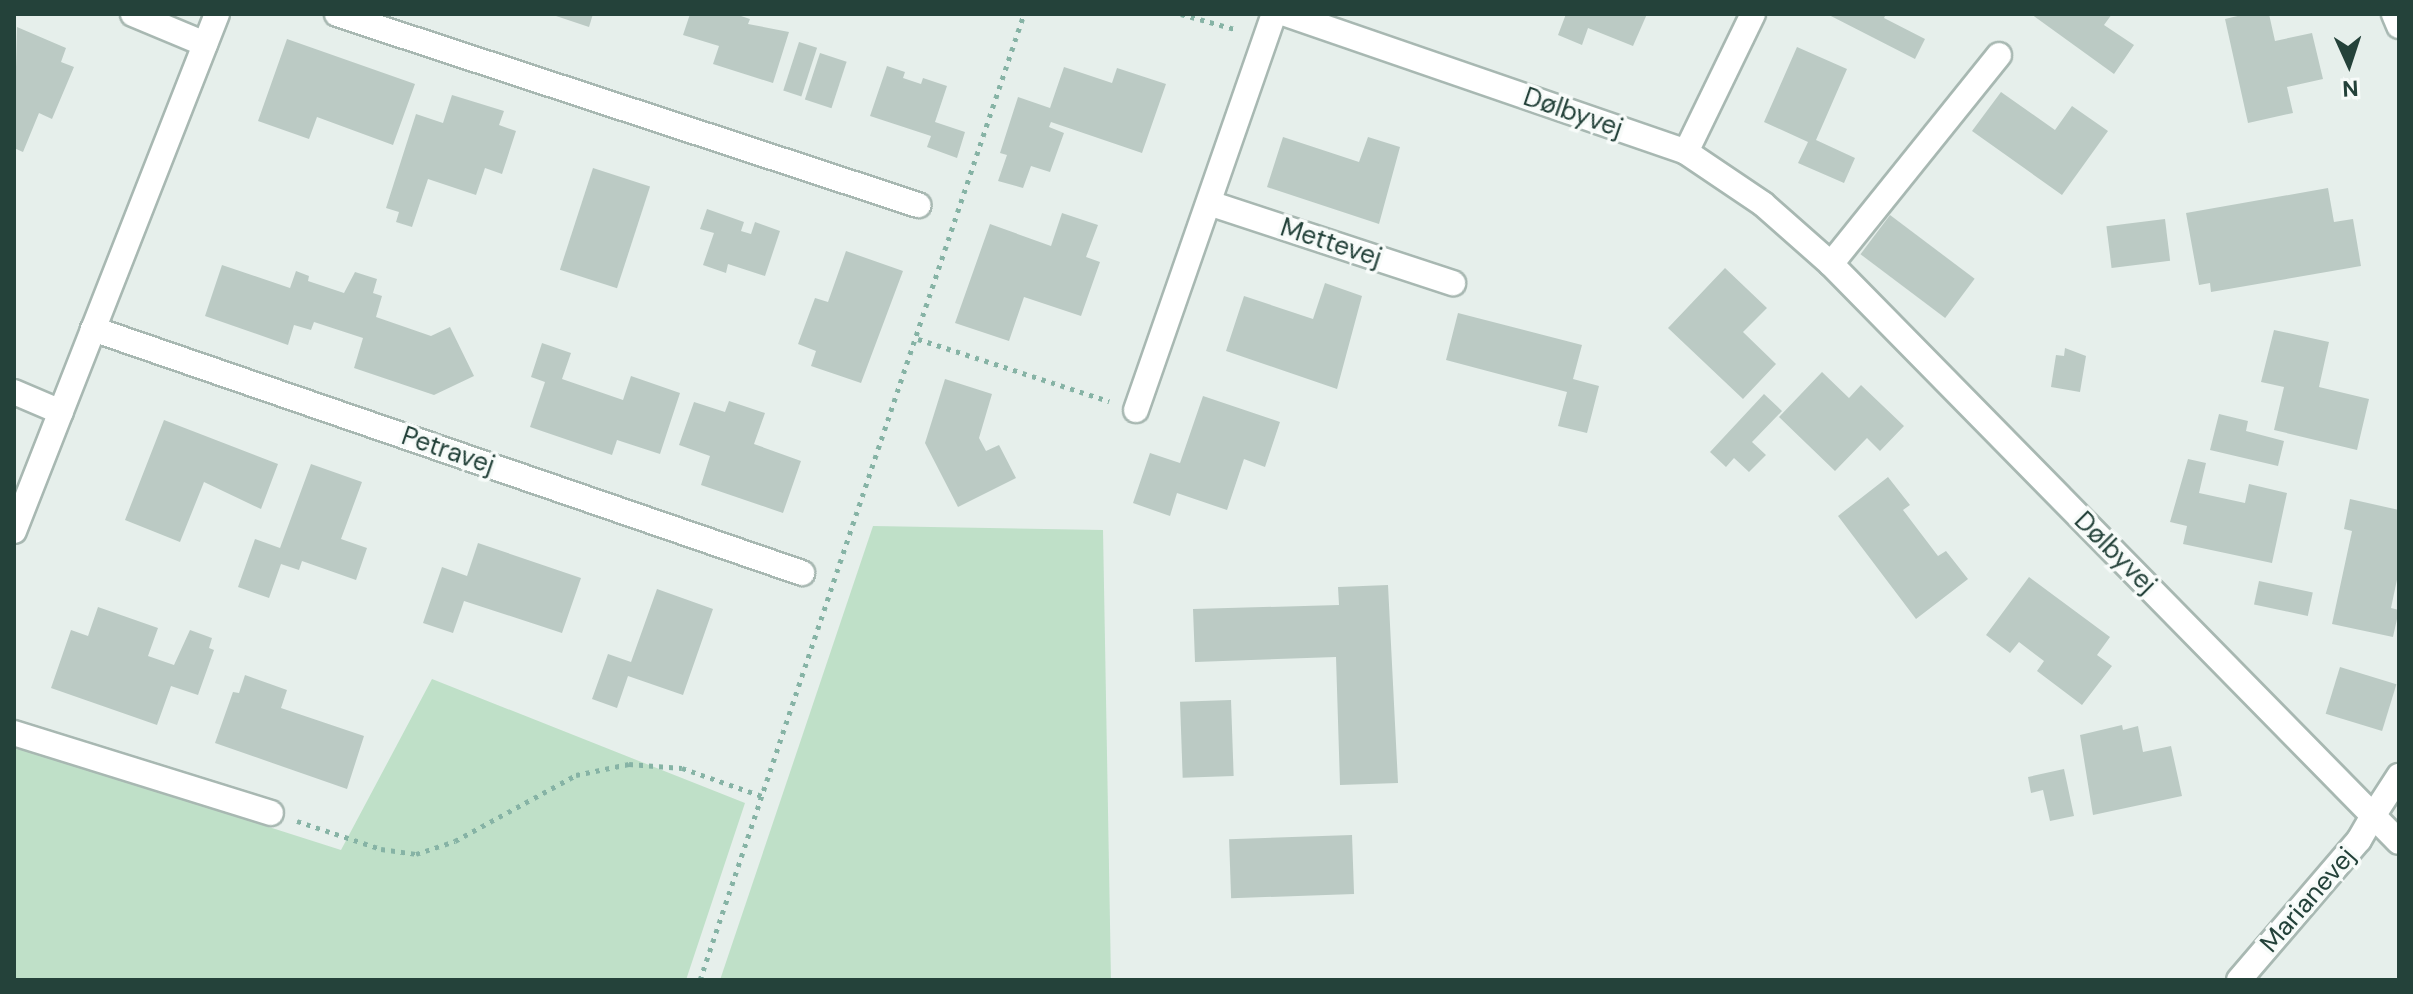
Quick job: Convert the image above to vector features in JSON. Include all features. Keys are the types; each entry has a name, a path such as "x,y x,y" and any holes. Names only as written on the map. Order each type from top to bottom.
{"street":[{"path":"133,14 205,44"},
{"path":"14,531 217,14"},
{"path":"337,14 918,205"},
{"path":"1136,410 1274,14"},
{"name":"Dølbyvej","path":"1286,14 1686,152 1763,204 1831,264 2399,842"},
{"path":"1686,152 1753,14"},
{"path":"2394,14 2399,26"},
{"path":"1831,264 1999,55"},
{"name":"Mettevej","path":"1209,203 1453,283"},
{"name":"Petravej","path":"93,329 802,573"},
{"path":"14,392 61,412"},
{"path":"14,733 271,813"},
{"name":"Marianevej","path":"2239,980 2359,840 2399,776"}],"path":[{"path":"700,980 918,339 1024,14"},
{"path":"1181,14 1267,38"},
{"path":"918,339 1136,410"},
{"path":"271,813 381,849 416,854 455,841 576,775 629,764 682,768 762,796"}],"green space":[{"path":"873,526 1103,530 1111,980 720,980"},
{"path":"432,679 745,803 686,980 14,980 14,746 341,850"}],"building":[{"path":"550,14 593,14 589,27"},
{"path":"690,14 735,14 750,19 748,24 789,32 773,83 713,64 719,46 683,35"},
{"path":"1566,14 1647,14 1633,46 1588,28 1582,45 1558,35"},
{"path":"1827,14 1886,14 1884,18 1925,39 1915,59"},
{"path":"2031,14 2112,14 2104,25 2134,45 2114,74"},
{"path":"2246,14 2269,14 2275,41 2312,33 2323,79 2287,87 2293,113 2248,123 2225,19"},
{"path":"17,27 66,48 61,62 74,67 52,119 39,113 23,152 14,148"},
{"path":"287,39 415,84 393,145 317,117 309,139 258,121"},
{"path":"799,42 817,48 801,96 783,91"},
{"path":"1797,47 1847,69 1816,140 1855,158 1844,183 1798,163 1808,142 1764,122"},
{"path":"820,53 847,62 831,108 805,100"},
{"path":"887,66 905,72 903,78 921,84 923,78 947,86 935,122 965,132 957,158 927,147 931,136 870,116"},
{"path":"1064,67 1112,83 1117,68 1166,84 1142,153 1051,122 1049,127 1064,133 1050,172 1031,166 1023,188 998,181 1007,155 1000,153 1018,97 1050,108"},
{"path":"2001,92 2055,130 2072,106 2108,131 2062,195 1972,131"},
{"path":"452,95 504,111 499,125 516,131 502,174 485,168 476,195 428,179 412,227 396,222 399,212 386,208 416,114 443,123"},
{"path":"1283,137 1359,162 1368,137 1400,147 1379,224 1267,187"},
{"path":"593,168 650,187 617,288 560,270"},
{"path":"2328,188 2334,222 2353,219 2361,266 2211,292 2210,283 2199,285 2186,213"},
{"path":"707,209 744,222 741,231 751,234 755,222 780,231 765,276 728,264 726,273 703,265 714,233 700,229"},
{"path":"1062,213 1098,225 1086,257 1100,262 1081,316 1024,297 1009,341 955,323 990,224 1051,246"},
{"path":"1890,215 1975,279 1945,318 1861,254"},
{"path":"2165,219 2170,261 2112,268 2106,226"},
{"path":"846,251 903,271 861,383 811,366 816,351 798,344 815,298 828,302"},
{"path":"222,265 290,288 296,271 309,276 308,281 344,293 355,272 377,279 373,293 382,296 376,317 431,336 450,327 474,376 434,395 354,368 363,338 314,322 311,330 294,325 288,345 205,316"},
{"path":"1725,268 1767,308 1743,332 1776,364 1743,399 1668,328"},
{"path":"1325,283 1362,296 1337,389 1226,351 1244,296 1313,319"},
{"path":"1458,313 1582,345 1573,379 1599,386 1587,433 1558,426 1567,392 1446,360"},
{"path":"2274,330 2329,342 2319,387 2369,399 2357,450 2274,430 2284,387 2261,382"},
{"path":"542,343 571,353 562,379 623,400 631,376 680,393 660,454 617,440 612,455 530,427 545,382 531,377"},
{"path":"2065,348 2086,356 2080,392 2051,387 2056,355 2064,356"},
{"path":"1822,372 1849,398 1861,385 1904,426 1880,451 1867,438 1835,471 1779,417"},
{"path":"945,379 992,394 979,438 986,451 999,445 1016,478 958,507 925,443"},
{"path":"1764,394 1782,411 1752,442 1766,455 1749,472 1734,458 1726,467 1710,452"},
{"path":"1203,396 1280,422 1265,467 1244,459 1227,510 1177,493 1170,516 1133,503 1150,453 1180,463"},
{"path":"729,401 765,413 754,444 801,461 783,513 701,485 710,456 679,445 694,402 725,412"},
{"path":"2219,414 2248,421 2246,431 2284,441 2278,466 2210,450"},
{"path":"164,420 278,464 261,509 204,482 180,542 125,520"},
{"path":"2188,459 2206,463 2199,493 2245,503 2249,484 2287,493 2272,563 2183,544 2187,526 2170,522"},
{"path":"311,464 362,482 341,539 367,548 356,580 302,561 299,570 281,564 269,598 238,587 255,539 280,548"},
{"path":"1888,477 1910,505 1903,510 1938,556 1946,551 1968,579 1916,619 1838,516"},
{"path":"2350,499 2399,510 2399,570 2391,608 2399,610 2393,637 2332,624 2352,531 2344,529"},
{"path":"478,543 581,578 562,633 464,601 453,633 423,623 442,567 467,576"},
{"path":"2029,577 2110,637 2097,655 2112,666 2082,705 2037,671 2044,661 2019,642 2010,653 1986,635"},
{"path":"2259,581 2313,592 2308,616 2254,604"},
{"path":"1388,585 1398,783 1340,785 1336,657 1195,662 1193,609 1339,605 1338,587"},
{"path":"657,589 713,609 683,695 628,676 617,708 592,699 608,654 631,662"},
{"path":"98,607 158,628 148,656 174,665 190,630 212,638 209,648 214,650 198,695 171,686 157,725 51,688 71,630 88,636"},
{"path":"2340,667 2396,684 2382,731 2326,714"},
{"path":"245,675 287,690 281,708 364,736 347,789 215,743 233,692 239,693"},
{"path":"1231,700 1234,776 1183,778 1180,702"},
{"path":"2122,725 2123,730 2138,726 2143,752 2171,746 2182,796 2093,815 2080,735"},
{"path":"2064,769 2074,816 2050,821 2043,790 2031,793 2028,777"},
{"path":"1352,835 1354,894 1231,898 1229,839"}]}
